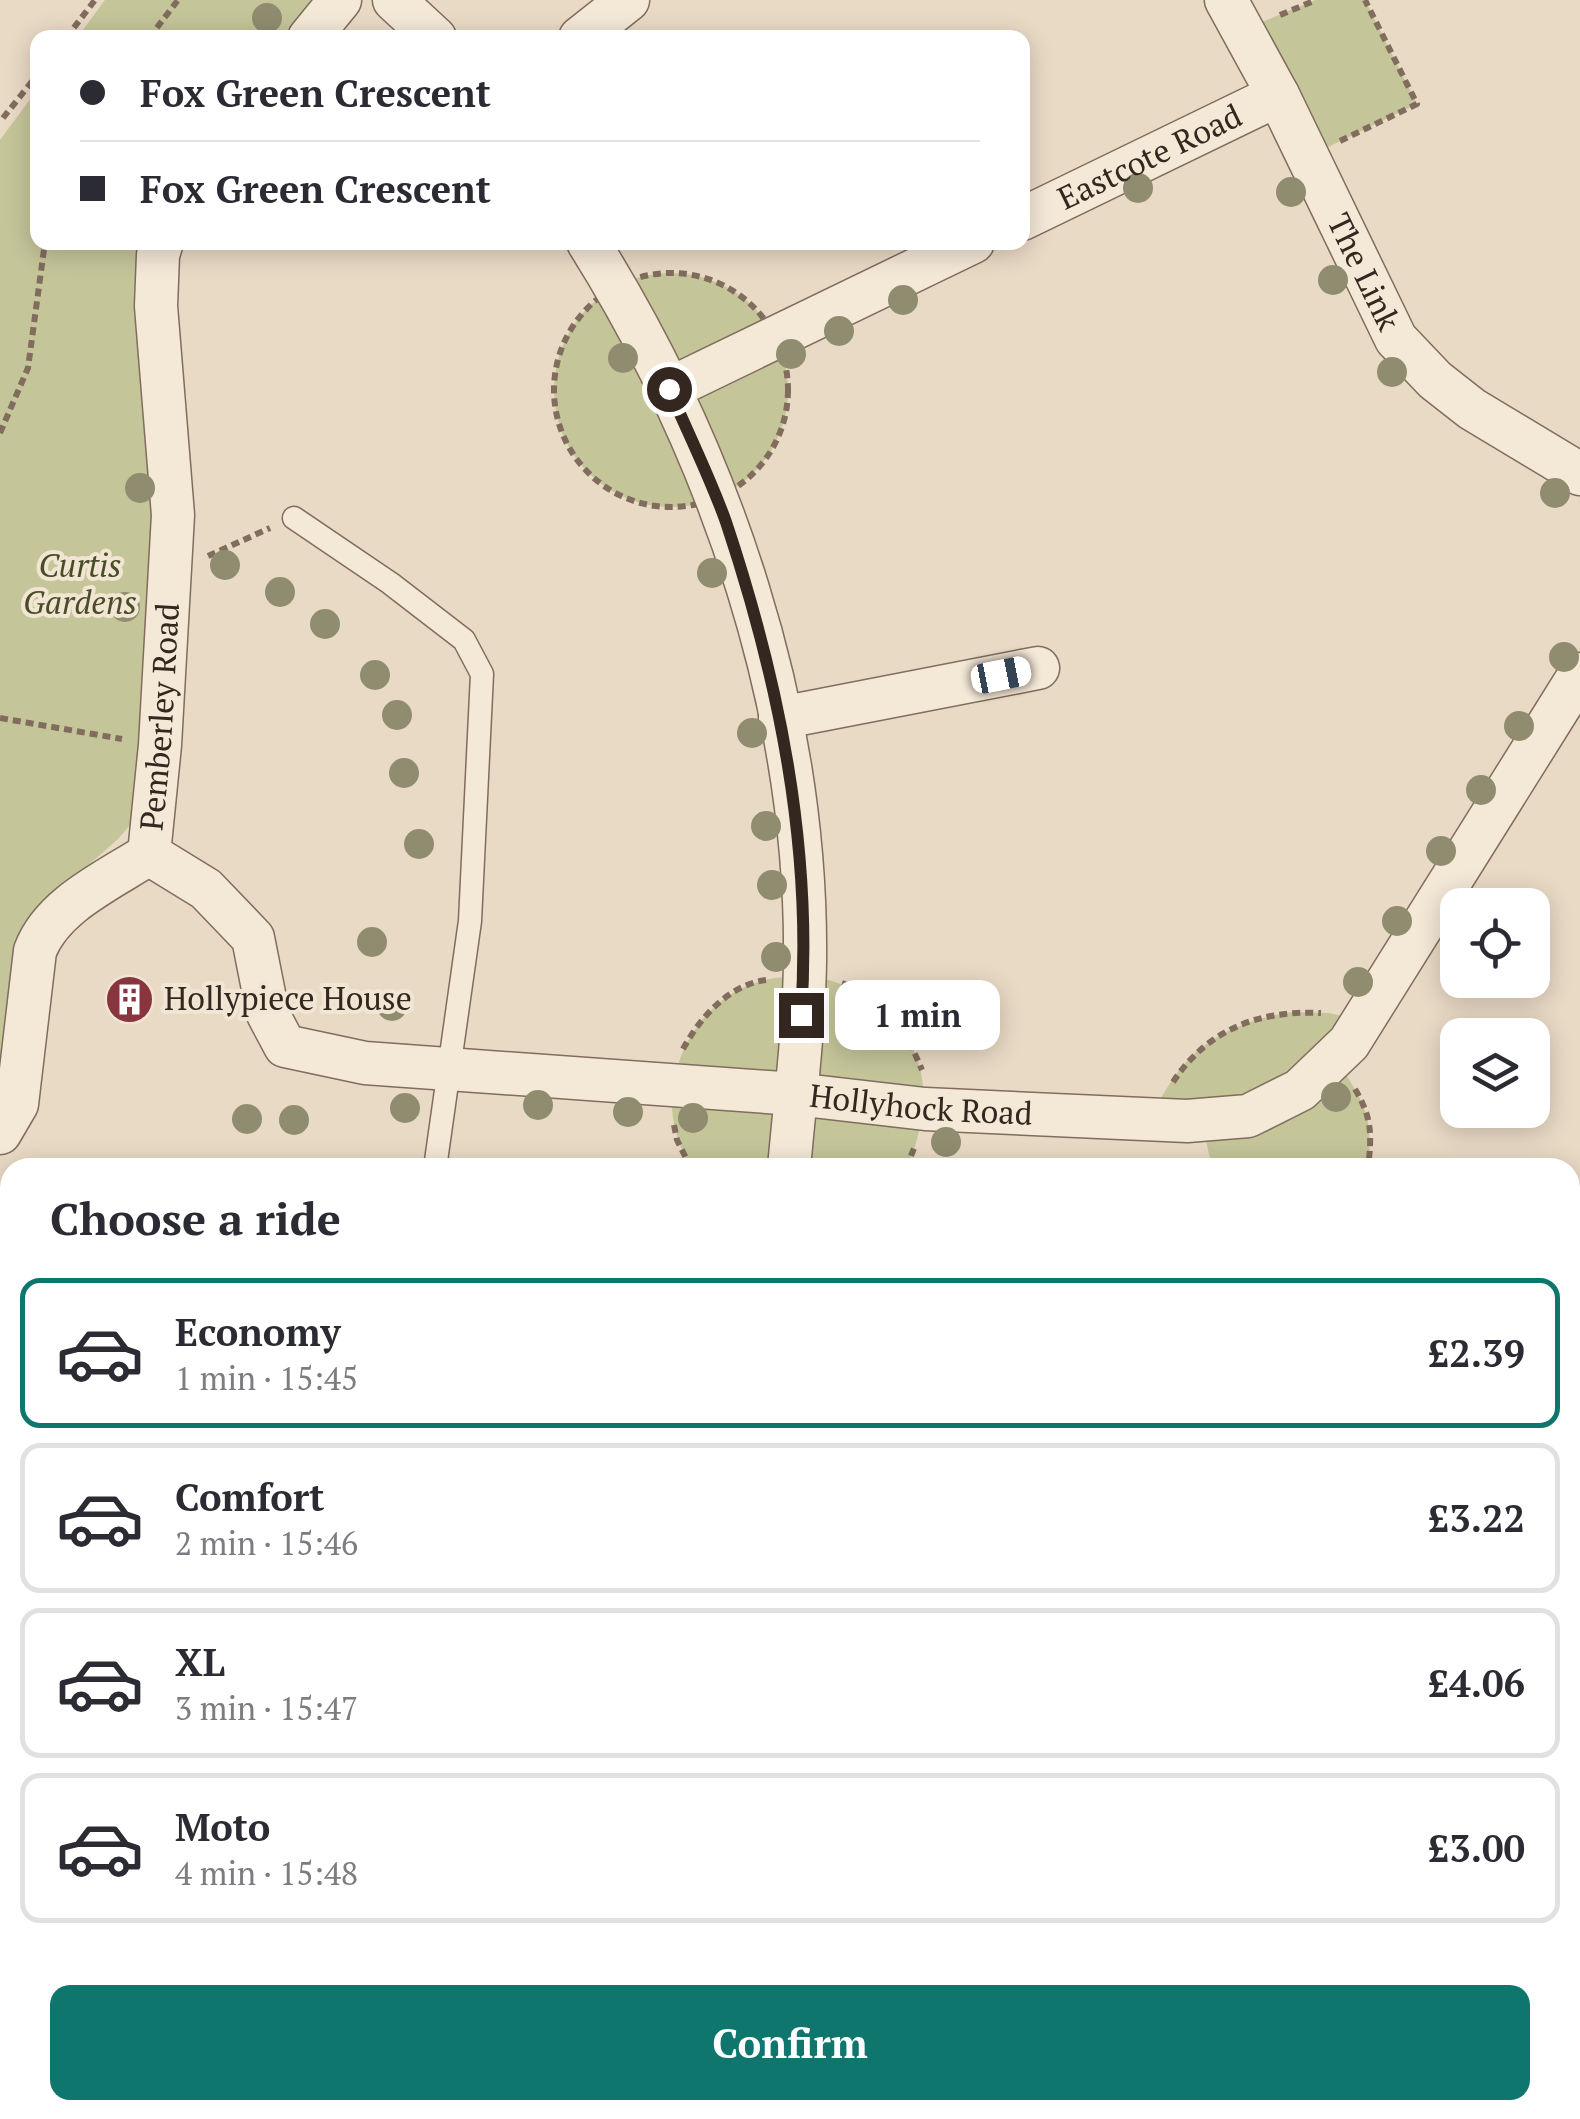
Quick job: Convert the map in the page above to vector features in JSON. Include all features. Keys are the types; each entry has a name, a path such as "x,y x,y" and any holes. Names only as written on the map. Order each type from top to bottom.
{"street":[{"path":"316,30 340,0"},
{"path":"394,0 426,30"},
{"path":"590,30 628,0"},
{"name":"The Link","path":"1226,0 1278,95 1396,339 1434,380 1472,410 1580,474"},
{"name":"Eastcote Road","path":"1030,214 1278,95"},
{"name":"Pemberley Road","path":"0,1133 17,1104 35,951 42,931 56,916 148,854 160,745 173,515 156,306 160,250"},
{"path":"593,250 669,389 724,519 780,718 798,828 805,961 790,1158"},
{"path":"669,389 956,250"},
{"path":"780,718 1038,668"},
{"name":"Hollyhock Road","path":"148,854 206,889 254,938 268,1014 285,1046 364,1063 796,1094 942,1110 1187,1122 1248,1116 1300,1090 1336,1058 1580,674"}],"lane":[{"path":"294,518 390,583 464,640 482,674 470,921 436,1158"}],"path":[{"path":"72,30 95,0"},
{"path":"155,30 178,0"},
{"path":"1308,156 1417,104 1365,0"},
{"path":"3,118 30,84"},
{"path":"0,433 28,368 44,250"},
{"path":"172,556 206,557 294,518"},
{"path":"0,718 160,745"},
{"path":"1147,1120 1187,1061 1224,1033 1256,1017 1328,1013 1363,1020"},
{"path":"1336,1058 1369,1113 1369,1158"}],"green space":[{"path":"105,0 317,0 295,30 83,30"},
{"path":"1315,0 1365,0 1417,104 1322,150 1260,23"},
{"name":"Curtis Gardens","path":"30,99 30,250 150,250 159,576 137,817 118,839 24,922 0,1079 0,140"},
{"path":"671,273 716,282 753,308 779,345 788,390 779,435 753,472 716,498 671,507 626,498 589,472 563,435 554,390 563,345 589,308 626,282"},
{"path":"804,975 832,981 858,992 899,1026 913,1049 924,1101 910,1158 686,1158 672,1108 677,1068 684,1049 694,1031 722,1001 763,980"},
{"path":"1292,1012 1328,1013 1363,1020 1336,1058 1368,1121 1368,1158 1210,1158 1201,1120 1147,1120 1181,1068 1198,1051 1222,1034"}],"place":[{"name":"Hollypiece House","path":"129,999"}],"route":[{"path":"669,389 724,519 780,718 798,828 805,961 801,1015"}]}
